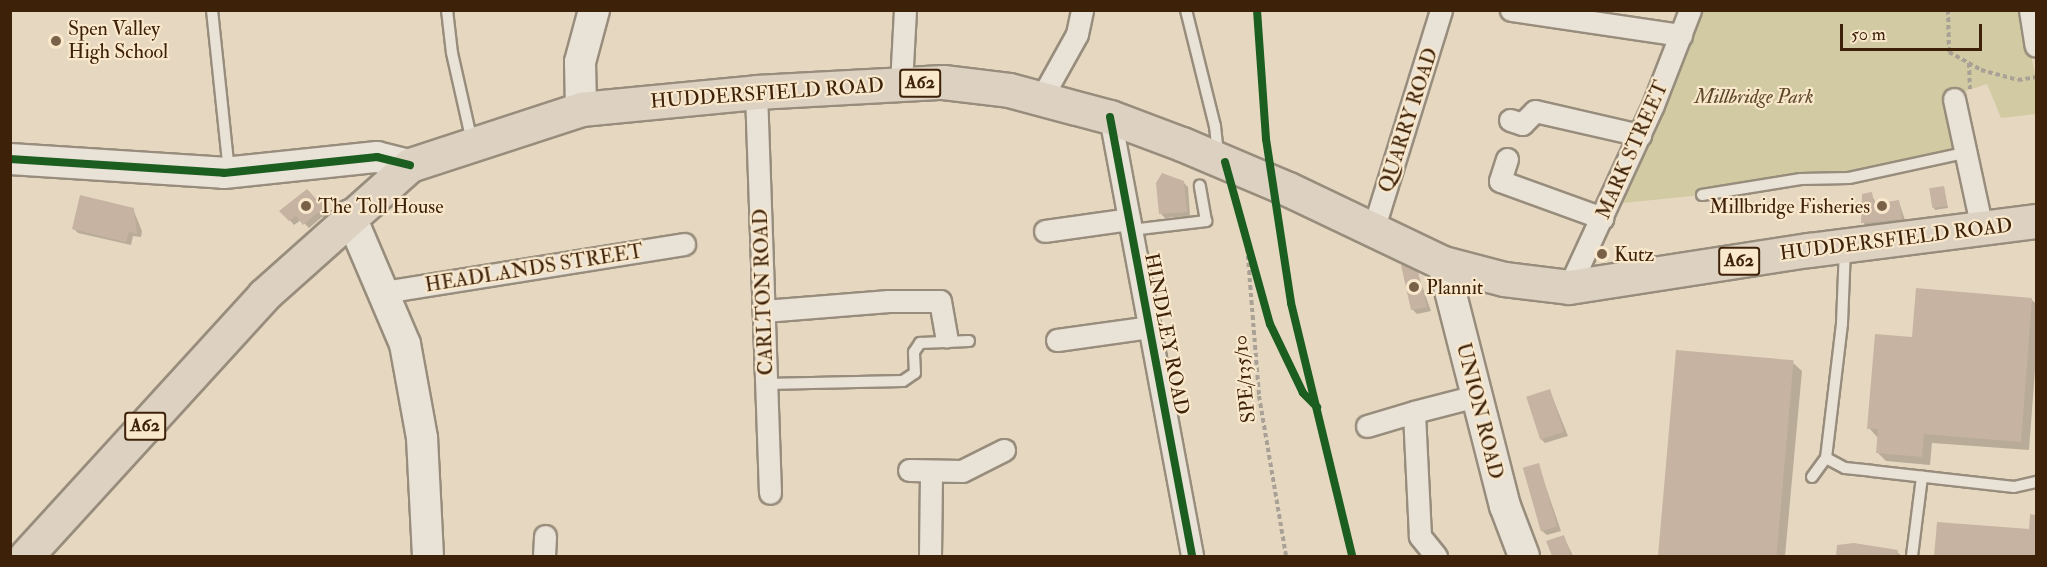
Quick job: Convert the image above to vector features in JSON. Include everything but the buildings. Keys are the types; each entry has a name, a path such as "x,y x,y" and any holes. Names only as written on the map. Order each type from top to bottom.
{"main road":[{"name":"HUDDERSFIELD ROAD","path":"26,556 264,295 350,215 410,165 581,109 756,92 943,82 1042,97 1110,117 1232,166 1299,194 1443,263 1504,279 1569,287 1845,246 2037,221"}],"street":[{"path":"581,109 580,62 594,10"},
{"path":"901,84 905,10"},
{"name":"QUARRY ROAD","path":"1373,230 1441,10"},
{"path":"1511,10 1682,35"},
{"name":"MARK STREET","path":"1569,287 1640,135 1682,35 1690,10"},
{"path":"2030,10 2037,46"},
{"path":"1042,97 1077,34 1078,12"},
{"name":"CARLTON ROAD","path":"756,92 770,493"},
{"path":"1954,99 1968,152 1983,228"},
{"path":"1510,120 1521,124 1535,111 1640,135"},
{"name":"HINDLEY ROAD","path":"1110,117 1192,556"},
{"path":"10,159 229,172 377,157 410,165"},
{"path":"1507,159 1500,181 1602,218"},
{"path":"350,215 405,344 422,438 428,556"},
{"path":"1045,231 1130,224"},
{"name":"HEADLANDS STREET","path":"384,292 684,244"},
{"name":"UNION ROAD","path":"1443,263 1505,506 1524,556"},
{"path":"764,312 889,301 940,301 946,336"},
{"path":"1057,340 1149,327"},
{"path":"1367,426 1476,396"},
{"path":"1414,412 1420,536 1436,556"},
{"path":"909,470 931,473 962,471 1004,450"},
{"path":"930,556 931,473"}],"lane":[{"path":"212,10 229,172"},
{"path":"447,10 452,53 473,145"},
{"path":"1186,10 1215,126 1232,166"},
{"path":"1702,195 1801,179 1849,178 1968,152"},
{"path":"1130,224 1206,221 1200,186"},
{"path":"1812,477 1826,458 1842,323 1845,246"},
{"path":"766,384 903,381 915,373 914,352 920,343 969,341"},
{"path":"1826,458 1845,468 1922,477 2014,487 2037,482"},
{"path":"1912,556 1922,477"}],"path":[{"path":"1948,10 1949,52 1982,70 2018,80 2037,77"},
{"path":"1243,223 1261,290"}],"green space":[{"name":"Millbridge Park","path":"1695,11 2022,11 2035,74 2036,114 2001,118 1987,84 1956,94 1964,150 1847,172 1802,173 1702,195 1613,204"}],"cycle path":[{"path":"1257,10 1266,139 1291,303 1352,556"},
{"path":"1110,117 1192,556"},
{"path":"10,159 224,173 377,157 410,165"},
{"path":"1225,162 1270,324 1303,393 1317,407"}],"place":[{"name":"Spen Valley High School","path":"56,41"},
{"name":"The Toll House","path":"306,206"},
{"name":"Millbridge Fisheries","path":"1882,206"},
{"name":"Kutz","path":"1602,254"},
{"name":"Plannit","path":"1414,287"}]}
